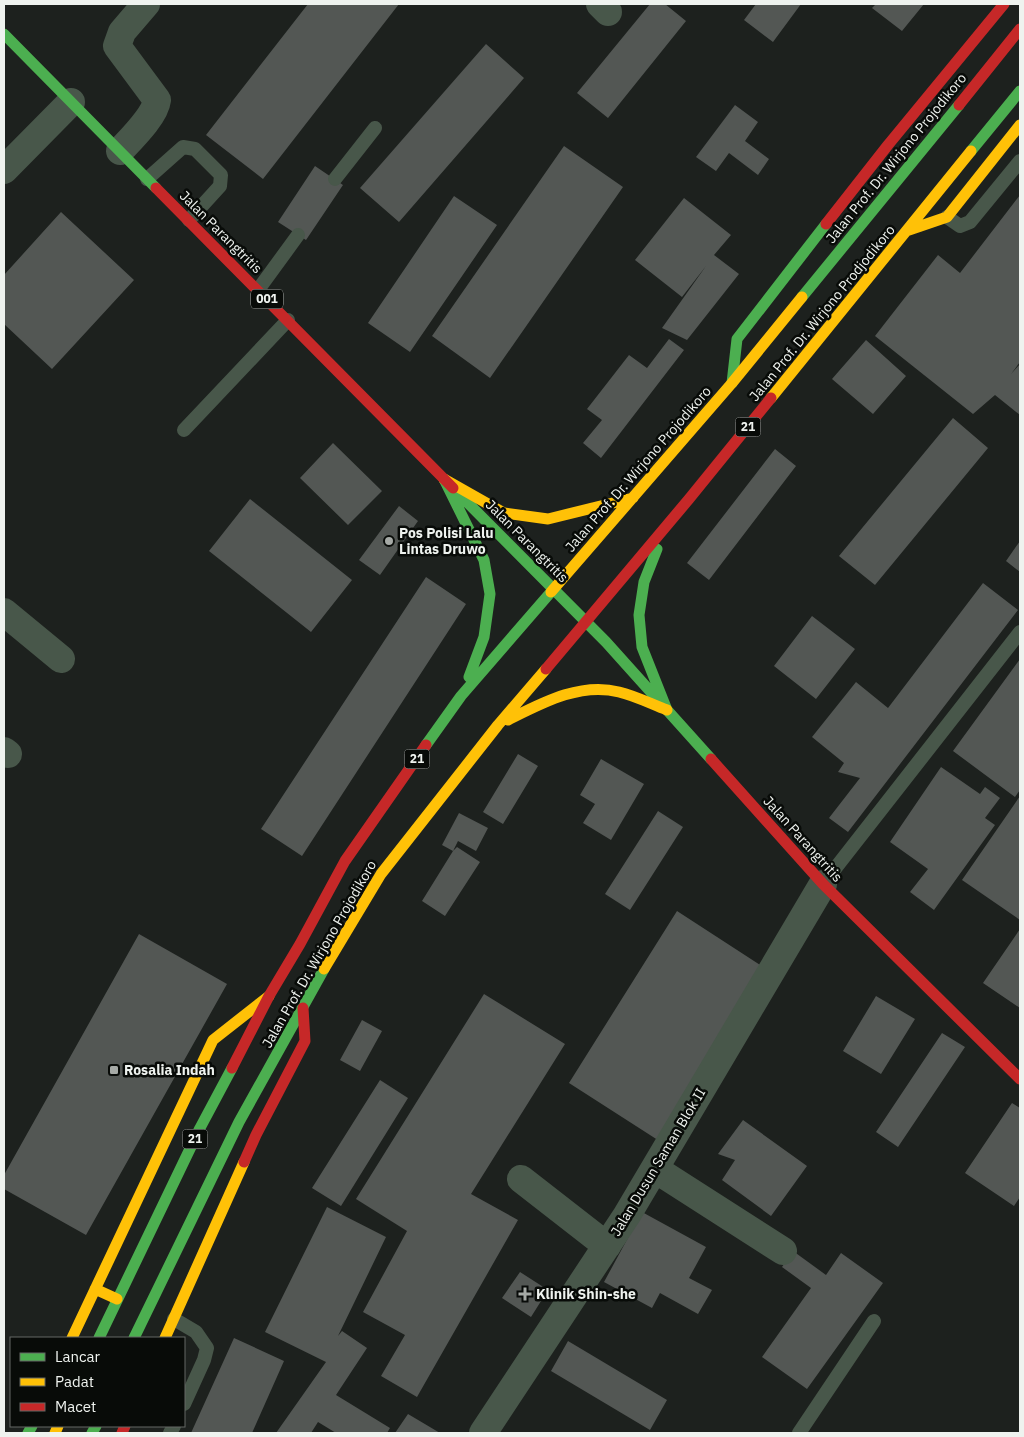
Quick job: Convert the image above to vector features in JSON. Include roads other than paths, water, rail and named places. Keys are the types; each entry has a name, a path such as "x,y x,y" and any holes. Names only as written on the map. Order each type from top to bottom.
{"main road":[{"path":"732,383 737,339 888,145 1004,4"},
{"name":"Jalan Prof. Dr. Wirjono Projodikoro","path":"269,996 304,946 345,861 461,696 732,383 1020,29"},
{"name":"Jalan Parangtritis","path":"4,34 586,621 823,884 1020,1079"},
{"name":"Jalan Prof. Dr. Wirjono Prodjodikoro","path":"586,621 668,525 1020,91"},
{"path":"909,230 946,217 1020,125"},
{"path":"444,479 504,512 548,519 632,498"},
{"path":"444,479 484,560 490,594 484,637 461,696"},
{"path":"667,710 642,647 638,614 644,582 668,525"},
{"name":"Jalan Prof. Dr. Wirjono Projodikoro","path":"134,1337 239,1122 303,1008 326,959 381,874 498,725 586,621"},
{"path":"498,725 550,699 579,690 616,691 667,710"},
{"path":"72,1337 213,1040 269,996"},
{"name":"21","path":"99,1337 200,1128 269,996"},
{"path":"165,1337 256,1135 305,1041 303,1008"},
{"path":"95,1289 117,1299"}],"street":[{"path":"120,151 151,115 157,104 157,100 117,46 122,32 146,4"},
{"path":"4,170 71,102"},
{"path":"4,612 61,659"},
{"name":"Jalan Dusun Saman Blok II","path":"483,1433 607,1246 823,884"},
{"path":"654,1169 783,1251"},
{"path":"521,1180 607,1246"}],"lane":[{"path":"335,179 375,128"},
{"path":"147,179 183,147 195,149 221,175 220,186 189,220"},
{"path":"946,217 960,226 970,222 1020,161"},
{"path":"258,290 298,235"},
{"path":"184,430 288,320"},
{"path":"823,884 1020,632"},
{"path":"174,1319 196,1332 206,1348 204,1360 185,1402"},
{"path":"799,1433 874,1321"}],"place":[{"name":"Pos Polisi Lalu Lintas Druwo","path":"389,541"},
{"name":"Rosalia Indah","path":"114,1070"},
{"name":"Klinik Shin-she","path":"525,1294"}]}
